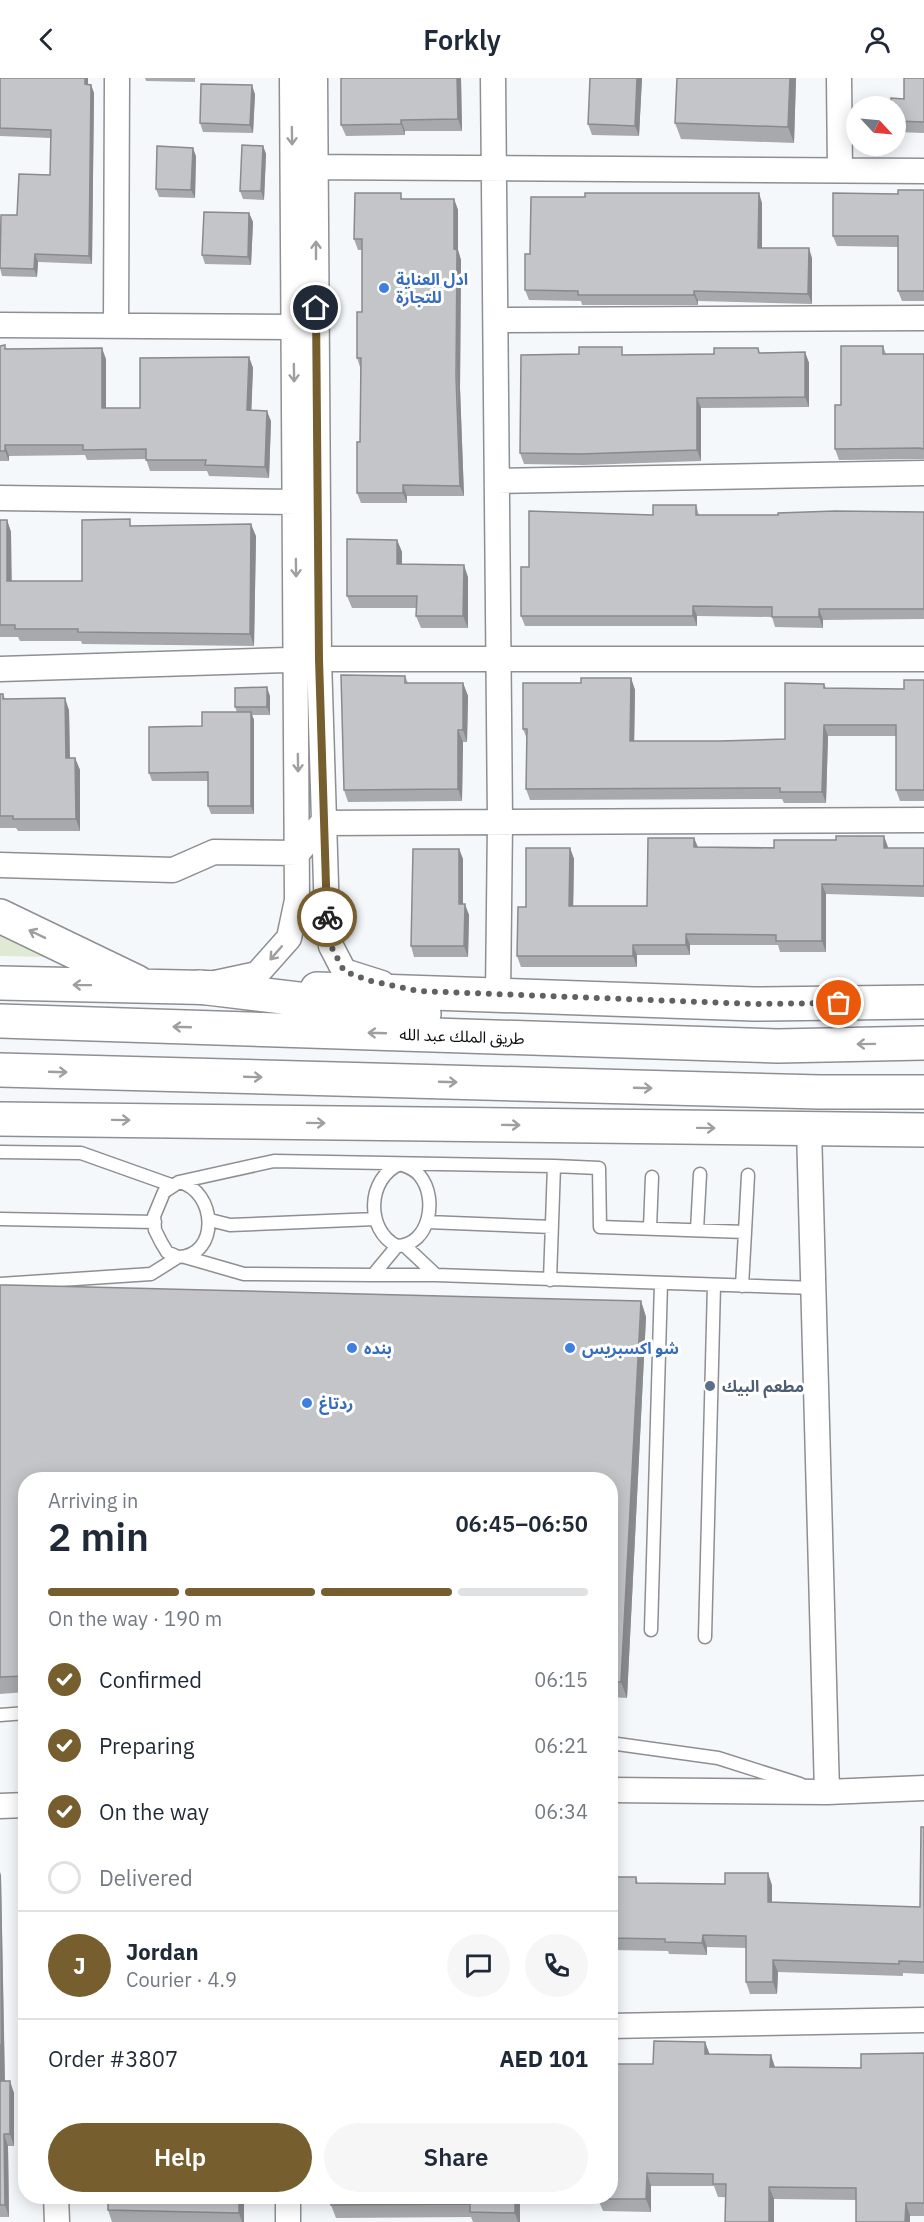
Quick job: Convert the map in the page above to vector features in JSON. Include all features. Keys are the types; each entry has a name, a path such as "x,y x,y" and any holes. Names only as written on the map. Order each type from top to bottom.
{"main road":[{"path":"0,916 146,987"},
{"path":"0,983 418,991 754,1004 924,1002"},
{"path":"199,987 364,1008 778,1046"},
{"name":"طريق الملك عبد الله","path":"0,1021 778,1046 924,1043"},
{"path":"0,1070 820,1092 924,1092"},
{"path":"0,1119 924,1130"}],"street":[{"path":"116,326 117,78"},
{"path":"199,987 257,974 288,938 297,900 308,660 304,167 292,78"},
{"path":"315,78 304,167 294,327 296,502 331,946 344,971 367,980 418,991"},
{"path":"493,78 500,822 498,995"},
{"path":"838,78 840,170"},
{"path":"304,167 924,171"},
{"path":"496,320 924,318"},
{"path":"0,326 294,327"},
{"path":"497,481 924,473"},
{"path":"0,498 296,502"},
{"path":"0,669 308,660 924,659"},
{"path":"322,823 924,820"},
{"path":"298,853 322,823"},
{"path":"0,866 172,870 214,852 298,853"},
{"path":"809,1129 827,1792"},
{"path":"618,1790 827,1792 924,1788"},
{"path":"0,1806 18,1805"},
{"path":"618,2026 924,2020"},
{"path":"56,2204 57,2222"},
{"path":"288,2204 288,2222"}],"lane":[{"path":"0,1152 81,1153 195,1189 202,1197 210,1220 202,1244 151,1274 0,1284"},
{"path":"745,1232 600,1227 599,1168 274,1161 175,1183 164,1192 158,1203 155,1222 155,1230 167,1252 244,1274 436,1275 815,1288"},
{"path":"374,1275 401,1246 422,1233 428,1222 430,1197 425,1185 413,1169 400,1164 387,1170 375,1192 375,1219 386,1241 401,1246 436,1275"},
{"path":"550,1280 554,1166"},
{"path":"698,1230 700,1174"},
{"path":"742,1286 748,1175"},
{"path":"650,1228 652,1178"},
{"path":"0,1219 155,1222"},
{"path":"210,1220 230,1225 375,1219"},
{"path":"428,1222 552,1227"},
{"path":"651,1630 661,1283"},
{"path":"705,1637 714,1285"},
{"path":"0,1715 18,1714"},
{"path":"618,1744 718,1758 827,1792"}],"green space":[{"path":"0,933 47,957 0,956"}],"building":[{"path":"0,78 85,78 85,84 91,85 89,256 35,254 34,269 0,268 1,215 17,215 19,174 50,175 51,130 0,128"},
{"path":"341,78 457,78 458,119 401,120 401,124 341,125"},
{"path":"590,78 637,78 635,126 588,124"},
{"path":"677,78 790,78 788,127 675,123"},
{"path":"904,78 924,78 924,122 906,121 906,96 904,96"},
{"path":"201,84 252,85 250,125 200,123"},
{"path":"242,145 263,146 261,191 240,191"},
{"path":"157,146 193,148 191,190 156,189"},
{"path":"898,190 924,190 924,291 898,291 898,236 833,236 833,193 898,194"},
{"path":"355,193 401,193 401,199 454,199 454,249 457,250 456,377 460,486 403,485 403,493 357,493 361,358 357,358 357,312 362,312 362,239 354,239"},
{"path":"585,193 759,193 758,248 809,248 808,294 694,291 694,295 578,295 578,291 525,290 525,254 530,254 531,197 585,197"},
{"path":"204,212 249,213 248,257 202,255"},
{"path":"5,345 5,349 102,348 102,408 140,408 140,358 249,357 247,410 267,411 265,467 205,465 206,460 146,460 146,449 83,450 83,445 5,445 5,451 0,451 0,346"},
{"path":"841,346 883,346 883,354 924,354 924,449 835,449 835,405 841,405"},
{"path":"579,347 622,347 622,355 714,354 714,348 758,348 759,353 805,352 805,397 697,398 697,450 581,454 520,453 521,355 579,354"},
{"path":"653,505 696,505 696,515 778,515 778,513 835,511 924,512 924,609 819,609 819,617 772,617 772,607 693,606 693,616 521,616 521,567 529,567 529,511 653,515"},
{"path":"130,519 130,526 251,524 250,634 78,632 78,629 15,629 15,625 0,625 0,520 7,520 7,581 82,581 82,520"},
{"path":"347,539 397,540 397,564 464,565 463,616 416,616 417,596 347,596"},
{"path":"341,675 405,676 405,683 463,683 463,730 458,730 458,789 344,790"},
{"path":"581,678 631,678 630,741 785,739 785,683 824,684 824,688 904,689 904,680 924,680 924,790 896,790 896,725 824,725 822,792 780,792 780,788 526,789 527,729 523,729 523,683 581,683"},
{"path":"267,687 267,707 235,707 235,688"},
{"path":"0,694 3,694 3,699 65,698 66,758 75,758 76,819 13,819 13,816 0,816"},
{"path":"202,712 251,712 251,806 208,806 208,772 149,773 149,727 202,726"},
{"path":"836,836 884,836 884,848 924,848 924,886 822,884 822,941 776,941 776,935 686,934 686,945 633,945 633,956 517,956 518,907 526,907 526,848 570,848 569,906 647,906 648,838 694,838 694,847 774,848 774,840 836,840"},
{"path":"413,849 459,849 459,904 465,904 464,946 411,946"},
{"path":"0,1285 641,1301 621,1682 618,1682 618,1472 18,1472 18,1676 0,1677"},
{"path":"921,1827 924,1827 924,1962 899,1961 899,1964 773,1960 773,1982 746,1982 746,1936 703,1935 702,1943 665,1942 665,1939 618,1938 618,1877 636,1877 636,1883 725,1884 725,1873 768,1873 768,1902 920,1907"},
{"path":"654,2041 705,2042 705,2054 771,2055 770,2067 861,2068 861,2054 924,2053 924,2203 906,2203 905,2222 856,2222 856,2188 769,2187 769,2222 725,2222 726,2184 713,2184 713,2174 647,2173 646,2199 618,2199 618,2064 653,2064"},
{"path":"0,2044 1,2081 10,2081 10,2134 4,2134 5,2205 0,2205"},
{"path":"108,2204 239,2204 239,2213 108,2210"},
{"path":"331,2204 470,2204 331,2205"},
{"path":"470,2204 515,2204 515,2213 470,2212"}],"way so far":[{"path":"327,917 331,946 344,971 367,980 418,991 754,1004 839,1003"}],"place":[{"name":"ادل العناية للتجارة","path":"384,288"},
{"name":"بنده","path":"352,1348"},
{"name":"شو اكسبريس","path":"570,1348"},
{"name":"مطعم البيك","path":"710,1386"},
{"name":"ردتاغ","path":"307,1403"}],"route":[{"path":"316,308 319,659 322,823 327,917"}]}
